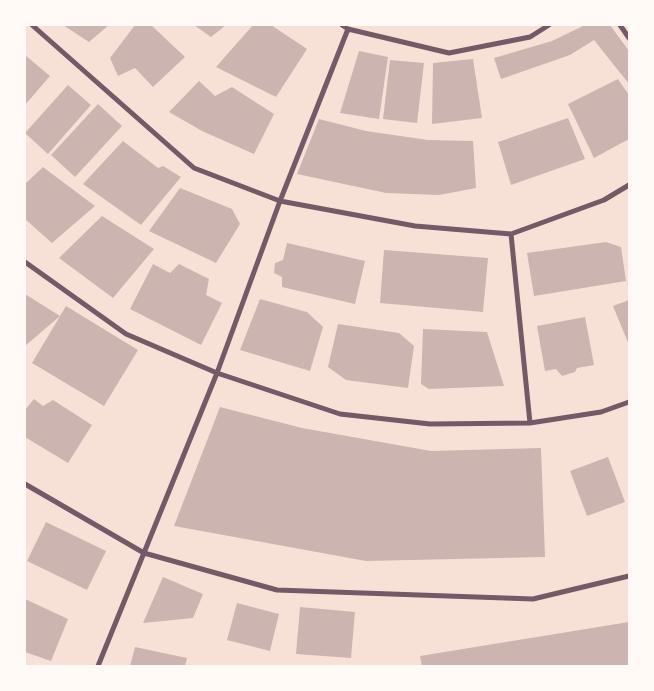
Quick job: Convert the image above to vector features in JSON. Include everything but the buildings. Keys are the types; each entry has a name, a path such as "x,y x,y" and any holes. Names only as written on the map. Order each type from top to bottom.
{"street":[{"path":"32,25 194,168 280,201 415,226 511,234 604,200 629,185"},
{"path":"342,25 348,29 449,53 530,37 549,25"},
{"path":"620,25 629,38"},
{"path":"98,666 217,373 280,201 348,29"},
{"path":"511,234 530,423"},
{"path":"25,262 126,334 217,373 340,414 430,424 530,423 601,412 629,402"},
{"path":"25,484 144,554 277,590 533,599 629,576"}]}
